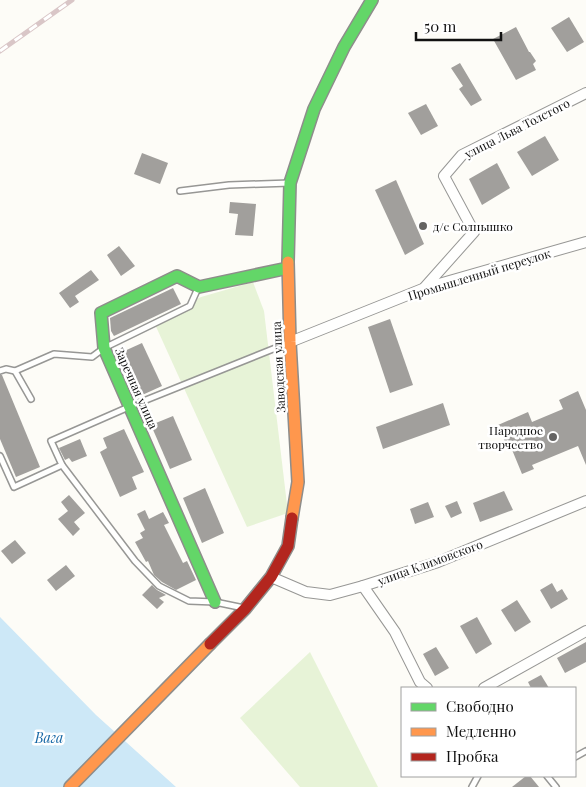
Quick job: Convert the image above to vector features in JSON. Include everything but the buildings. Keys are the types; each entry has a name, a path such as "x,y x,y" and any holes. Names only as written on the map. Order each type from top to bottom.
{"main road":[{"name":"Заводская улица","path":"70,787 246,609 271,577 288,546 298,482 288,268 290,183 314,109 344,47 372,0"},
{"path":"198,287 288,268"},
{"name":"Заречная улица","path":"198,287 177,276 101,313 104,348 131,406 215,602"}],"street":[{"name":"улица Льва Толстого","path":"425,288 474,232 444,176 462,155 586,94"},
{"name":"Промышленный переулок","path":"290,342 425,288 586,242"},
{"name":"улица Климовского","path":"271,577 306,592 330,595 438,562 586,501"},
{"path":"363,586 394,632 420,682 426,687"},
{"path":"486,687 586,631"}],"lane":[{"path":"180,190 229,185 290,183"},
{"path":"0,371 6,369 15,371 54,354 92,357 104,348 190,306 198,287"},
{"path":"246,609 215,602 189,601 159,586 135,561 62,465 51,441 131,406 290,342"},
{"path":"15,371 31,399"},
{"path":"0,456 14,487 62,465"},
{"path":"548,777 556,787"}],"green space":[{"path":"253,282 264,311 288,513 247,527 153,320 201,297"},
{"path":"310,652 378,787 300,787 240,718"}],"water":[{"name":"Вага","path":"0,617 96,715 176,787 0,787"}],"railway":[{"path":"0,51 72,0"}],"traffic: fast":[{"path":"288,262 290,183 314,109 344,47 372,0"},
{"path":"215,602 104,348 101,313 177,276 199,287 288,268"}],"traffic: slow":[{"path":"288,262 290,342 298,482 292,518"},
{"path":"70,787 210,644"}],"traffic: jam":[{"path":"210,644 245,609 271,577 288,546 292,518"}],"place":[{"name":"д/с Солнышко","path":"423,226"},
{"name":"Народное творчество","path":"553,437"}]}
